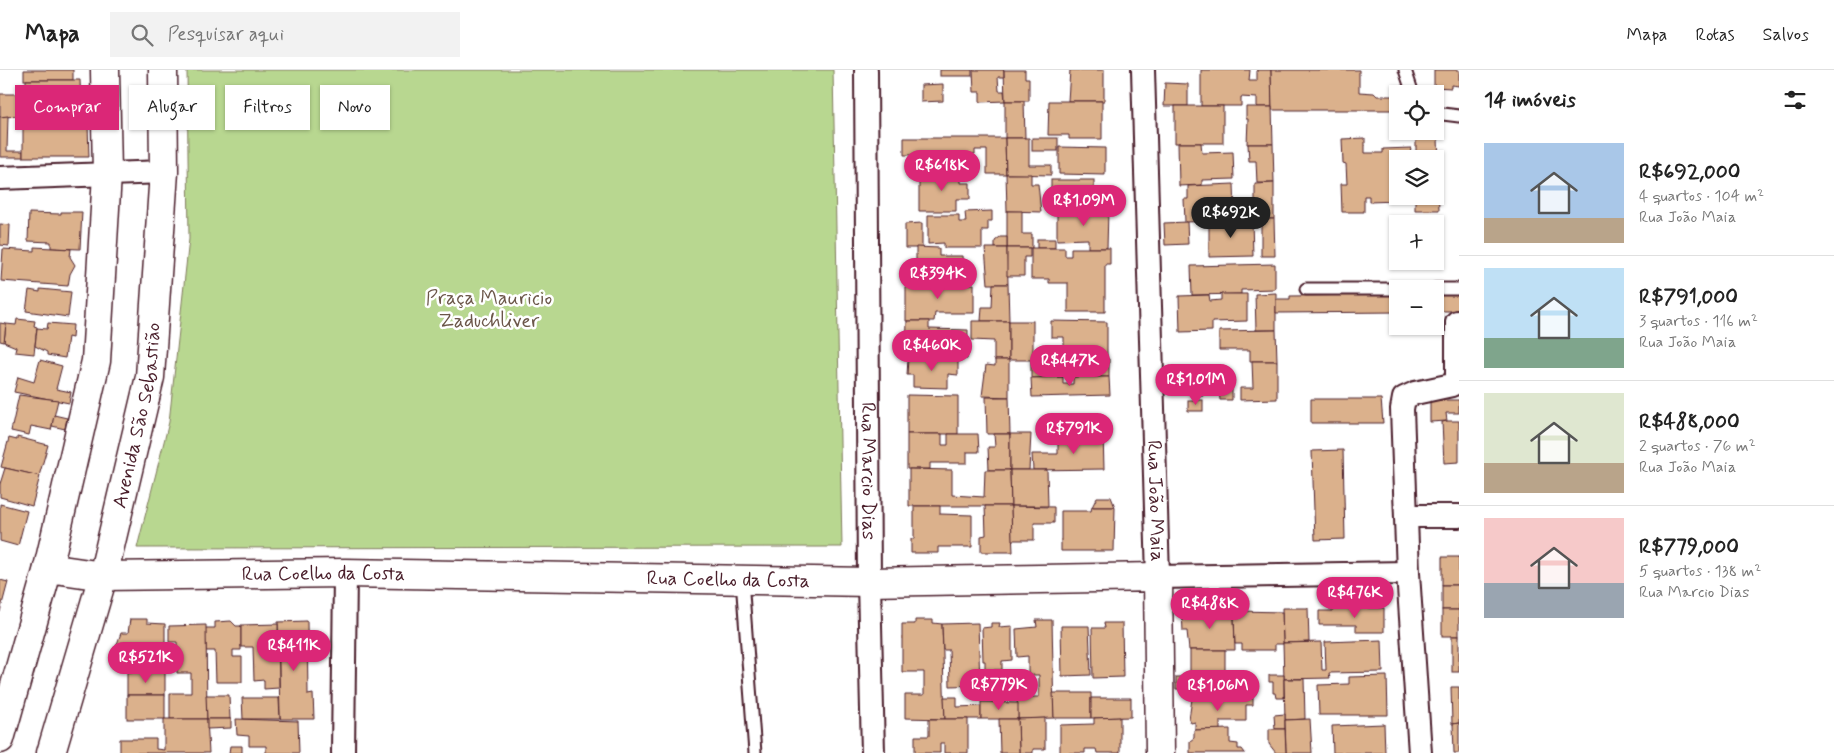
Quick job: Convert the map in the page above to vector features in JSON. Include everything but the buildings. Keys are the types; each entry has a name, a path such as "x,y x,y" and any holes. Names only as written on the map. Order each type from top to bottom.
{"street":[{"path":"0,739 48,568 96,361 107,174 105,70"},
{"name":"Avenida São Sebastião","path":"51,753 102,576 150,378 164,172 163,70"},
{"name":"Rua Marcio Dias","path":"866,70 869,582 873,753"},
{"name":"Rua João Maia","path":"1143,70 1158,578 1160,753"},
{"path":"0,178 164,172"},
{"path":"1420,753 1408,573 1402,409 1404,398 1415,393 1452,385 1457,379 1457,322"},
{"path":"1407,516 1459,516"},
{"name":"Rua Coelho da Costa","path":"48,568 102,576 345,573 869,582 1408,573"},
{"path":"343,753 345,573"}],"lane":[{"path":"1404,70 1410,85"},
{"path":"1444,114 1459,116"},
{"path":"1306,289 1389,289"},
{"path":"1444,289 1459,289"},
{"path":"742,580 755,753"}],"green space":[{"name":"Praça Mauricio Zaduchliver","path":"187,70 833,70 842,547 137,548 169,422 189,239 188,130 215,130 215,85 187,85"}]}
